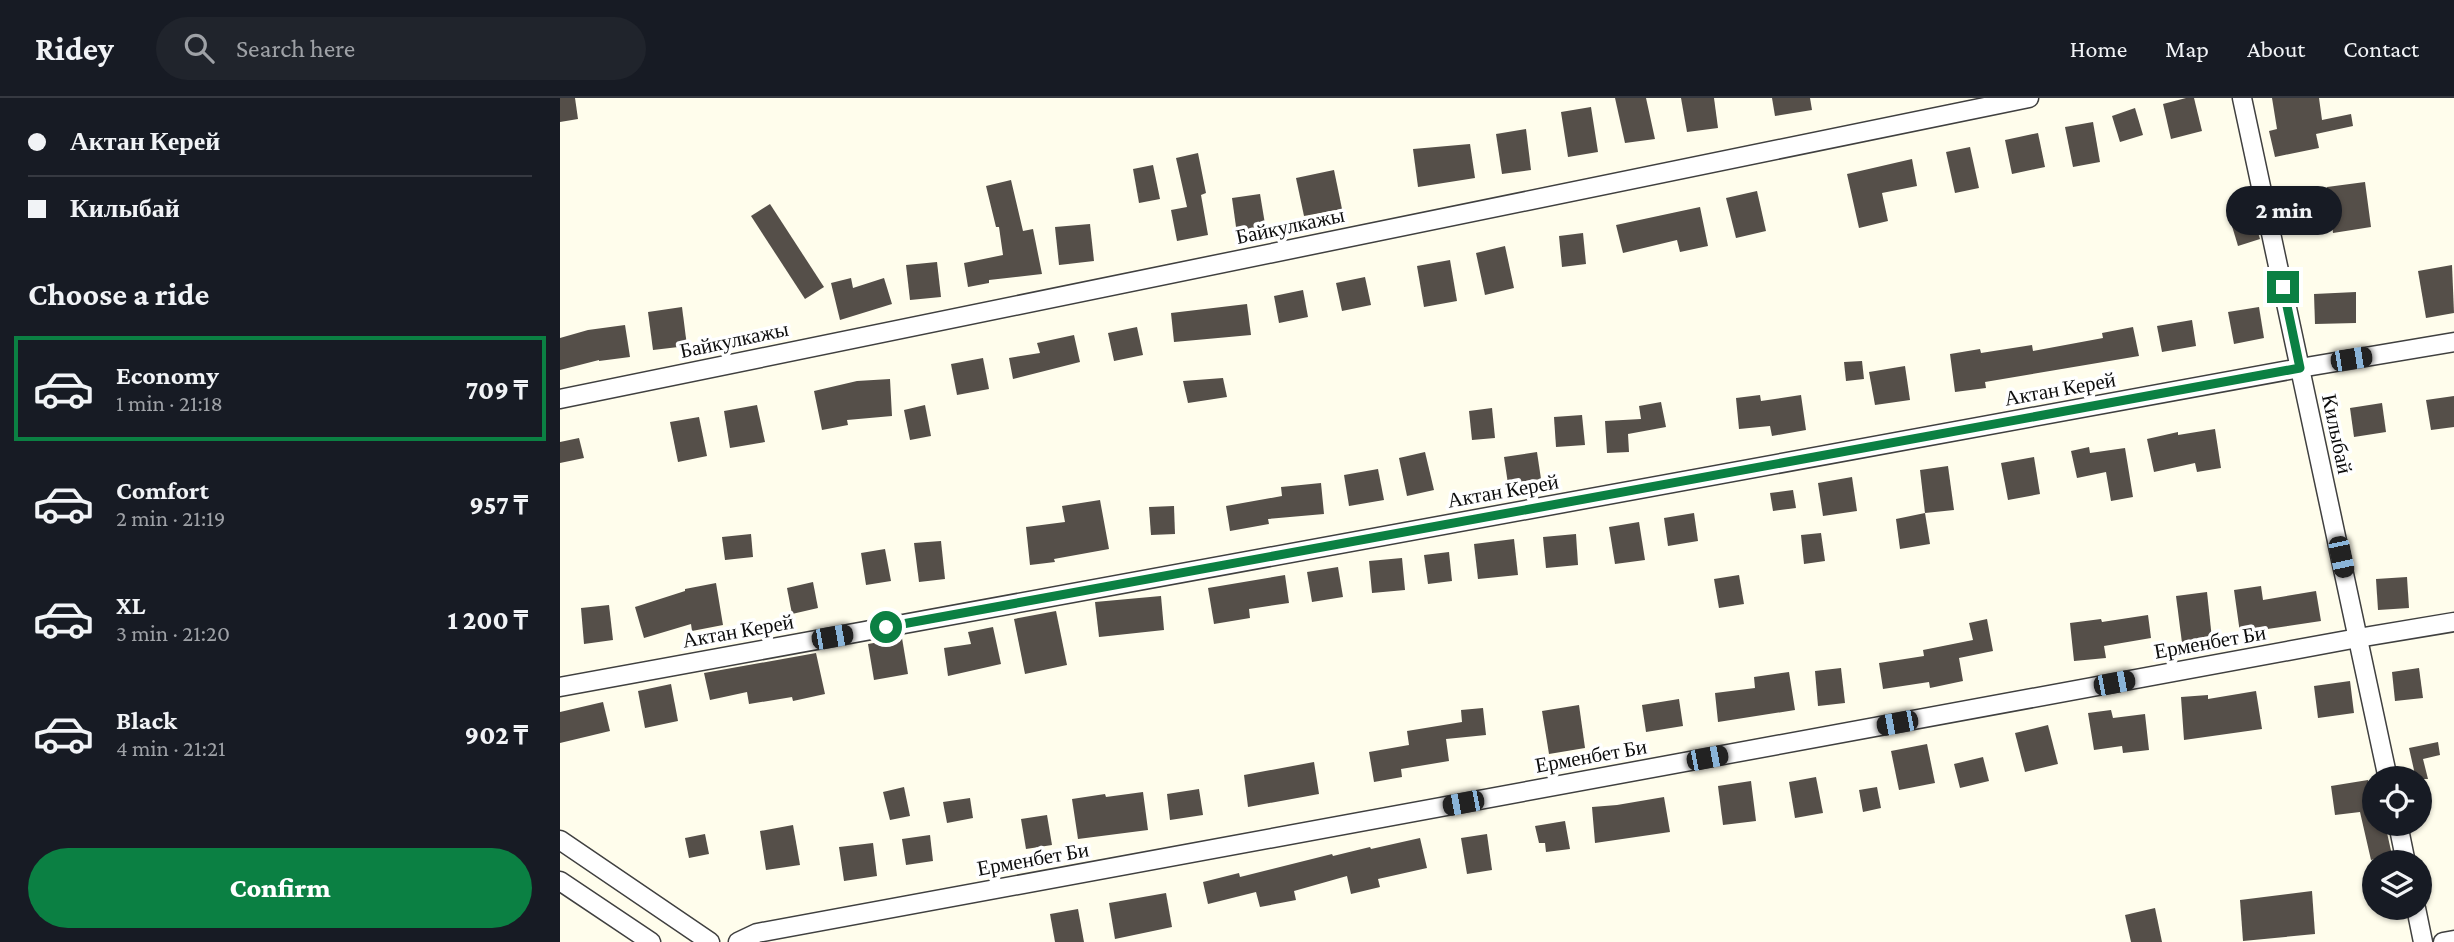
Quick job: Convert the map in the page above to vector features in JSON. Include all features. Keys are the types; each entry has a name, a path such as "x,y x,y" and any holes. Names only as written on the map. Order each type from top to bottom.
{"street":[{"name":"Байкулкажы","path":"560,399 2029,98"},
{"name":"Килыбай","path":"2242,98 2385,766"},
{"name":"Актан Керей","path":"560,687 2454,342"},
{"name":"Ерменбет Би","path":"738,942 757,933 2454,622"},
{"path":"560,839 710,942"},
{"path":"560,881 651,942"},
{"path":"2418,920 2423,942"},
{"path":"2443,942 2454,940"}],"building":[{"path":"560,98 575,98 578,119 560,122"},
{"path":"1615,98 1646,98 1655,139 1625,143"},
{"path":"1681,98 1714,98 1718,128 1687,132"},
{"path":"1772,98 1810,98 1812,110 1775,116"},
{"path":"2194,98 2202,131 2171,139 2163,104"},
{"path":"2272,98 2319,98 2322,120 2351,114 2353,126 2316,134 2319,148 2275,157 2269,131 2277,129"},
{"path":"1591,107 1598,152 1568,157 1561,112"},
{"path":"2135,108 2143,135 2120,142 2112,116"},
{"path":"2093,122 2100,162 2073,167 2065,127"},
{"path":"1526,129 1531,170 1502,174 1496,134"},
{"path":"2038,133 2045,167 2012,174 2005,140"},
{"path":"1470,144 1475,178 1418,187 1413,149"},
{"path":"1970,147 1979,188 1955,193 1946,152"},
{"path":"1198,153 1206,193 1201,195 1208,235 1177,241 1171,210 1187,207 1176,158"},
{"path":"1912,159 1917,186 1882,193 1888,221 1859,228 1847,174"},
{"path":"1153,165 1160,199 1139,203 1133,169"},
{"path":"1334,170 1342,209 1304,216 1296,178"},
{"path":"1011,180 1023,231 1033,229 1042,274 989,280 989,283 968,287 964,263 1003,255 999,227 996,227 986,186"},
{"path":"2365,182 2371,227 2333,233 2332,225 2304,233 2297,203 2328,196 2327,187"},
{"path":"1757,191 1766,231 1736,238 1726,198"},
{"path":"1260,194 1266,230 1237,234 1232,198"},
{"path":"770,204 824,287 805,299 751,216"},
{"path":"1700,207 1708,246 1680,252 1677,240 1623,253 1616,225"},
{"path":"2251,210 2260,239 2238,246 2229,216"},
{"path":"1090,224 1094,261 1059,265 1055,227"},
{"path":"1583,233 1586,264 1562,267 1559,236"},
{"path":"1505,246 1514,288 1485,295 1476,253"},
{"path":"1450,260 1457,301 1424,307 1417,266"},
{"path":"937,262 941,297 910,300 906,265"},
{"path":"2452,265 2454,313 2426,318 2418,271"},
{"path":"1365,277 1371,305 1342,311 1336,283"},
{"path":"851,278 853,288 884,278 892,304 840,320 831,283"},
{"path":"1303,290 1308,317 1279,323 1274,296"},
{"path":"2356,292 2356,323 2315,324 2314,294"},
{"path":"1247,304 1251,335 1174,342 1171,313"},
{"path":"682,307 687,346 653,350 648,312"},
{"path":"2259,307 2264,338 2234,344 2228,312"},
{"path":"2192,320 2196,346 2162,352 2157,326"},
{"path":"625,325 630,357 599,360 560,370 560,338 588,330"},
{"path":"1137,327 1143,355 1114,361 1108,333"},
{"path":"2133,327 2139,356 1985,382 1986,388 1955,392 1950,354 1980,349 1981,353 2032,345 2033,351 2103,338 2102,333"},
{"path":"1074,335 1080,362 1013,379 1009,358 1040,353 1037,343"},
{"path":"983,358 989,389 957,395 951,364"},
{"path":"1862,361 1864,379 1846,381 1844,362"},
{"path":"1905,366 1910,400 1875,405 1869,372"},
{"path":"1223,378 1227,397 1188,403 1183,381"},
{"path":"890,379 892,416 847,420 848,425 822,430 814,391 857,381"},
{"path":"1760,395 1761,401 1801,395 1806,430 1772,436 1770,426 1739,429 1736,398"},
{"path":"2454,396 2454,427 2431,430 2426,400"},
{"path":"1661,402 1666,427 1628,434 1629,452 1607,453 1605,421 1641,419 1639,406"},
{"path":"2382,403 2386,432 2354,437 2350,408"},
{"path":"757,405 765,442 730,448 724,411"},
{"path":"925,405 931,436 910,440 904,410"},
{"path":"1492,408 1495,438 1472,440 1469,411"},
{"path":"1582,415 1585,445 1556,447 1554,417"},
{"path":"699,417 707,456 678,462 670,422"},
{"path":"2215,429 2221,468 2197,472 2195,463 2154,472 2147,439 2178,432 2178,435"},
{"path":"579,438 584,458 560,463 560,442"},
{"path":"2089,447 2090,453 2125,448 2133,497 2111,501 2106,472 2077,478 2071,451"},
{"path":"1425,452 1434,490 1407,496 1399,458"},
{"path":"1537,452 1541,479 1508,484 1504,457"},
{"path":"2034,457 2040,494 2008,500 2001,463"},
{"path":"1948,466 1954,510 1925,513 1920,470"},
{"path":"1378,469 1384,500 1349,506 1344,475"},
{"path":"1852,477 1857,511 1823,516 1818,483"},
{"path":"1321,483 1324,514 1268,519 1269,524 1230,531 1226,506 1282,496 1281,487"},
{"path":"1793,490 1796,508 1773,511 1770,493"},
{"path":"1100,500 1109,549 1030,565 1026,527 1065,522 1062,506"},
{"path":"1174,506 1175,534 1151,535 1149,507"},
{"path":"1694,513 1698,541 1668,546 1664,518"},
{"path":"1925,513 1930,544 1900,549 1896,519"},
{"path":"1639,522 1645,560 1615,564 1609,527"},
{"path":"1821,533 1825,561 1804,564 1801,535"},
{"path":"751,534 753,557 725,560 722,537"},
{"path":"1576,534 1578,565 1546,568 1543,537"},
{"path":"1514,539 1518,575 1478,579 1474,544"},
{"path":"941,541 945,579 919,582 914,543"},
{"path":"885,549 891,581 866,585 861,553"},
{"path":"1449,552 1452,581 1428,584 1424,555"},
{"path":"1402,558 1405,590 1372,593 1369,561"},
{"path":"1338,567 1343,597 1312,602 1307,572"},
{"path":"1285,575 1289,603 1249,609 1250,618 1214,624 1208,588"},
{"path":"1739,575 1744,604 1719,608 1714,579"},
{"path":"2407,577 2409,608 2378,610 2376,579"},
{"path":"813,582 818,608 792,614 787,588"},
{"path":"716,583 723,625 692,631 691,624 644,638 635,607 685,589"},
{"path":"2261,586 2263,600 2316,591 2321,621 2240,633 2234,590"},
{"path":"2207,592 2212,639 2182,643 2176,596"},
{"path":"1161,596 1164,630 1099,637 1095,602"},
{"path":"609,605 613,640 584,644 581,608"},
{"path":"1056,611 1067,665 1025,674 1014,619"},
{"path":"2148,615 2151,638 2104,646 2106,658 2074,661 2070,623 2101,619 2102,622"},
{"path":"1987,619 1993,651 1959,658 1963,681 1930,688 1929,682 1883,689 1879,663 1924,656 1923,650 1973,640 1969,623"},
{"path":"993,627 1001,664 948,676 944,648 971,644 968,632"},
{"path":"902,638 908,674 874,680 868,644"},
{"path":"816,653 825,694 793,701 792,697 749,704 747,692 710,700 704,673"},
{"path":"1841,668 1845,703 1818,706 1815,671"},
{"path":"2419,668 2423,698 2395,701 2392,672"},
{"path":"1789,672 1795,710 1718,722 1715,693 1755,688 1754,677"},
{"path":"2350,681 2354,713 2318,718 2314,686"},
{"path":"671,684 678,721 645,728 638,691"},
{"path":"2256,691 2262,729 2184,740 2181,697 2208,695 2208,699"},
{"path":"1679,699 1683,726 1646,732 1642,705"},
{"path":"603,702 610,731 560,743 560,712"},
{"path":"1579,705 1585,748 1549,754 1542,711"},
{"path":"1483,708 1486,735 1446,739 1449,761 1401,769 1402,777 1374,782 1369,752 1409,745 1407,731 1462,722 1461,710"},
{"path":"2111,710 2113,718 2145,714 2149,750 2123,753 2122,746 2094,750 2088,713"},
{"path":"2048,725 2058,764 2025,772 2015,733"},
{"path":"2438,742 2440,755 2423,759 2425,766 2413,766 2409,748"},
{"path":"1927,744 1935,783 1899,790 1891,751"},
{"path":"1983,757 1989,781 1960,788 1954,764"},
{"path":"1314,762 1319,794 1248,807 1244,775"},
{"path":"1816,777 1823,813 1795,818 1789,782"},
{"path":"1751,781 1756,821 1723,825 1718,786"},
{"path":"2362,781 2362,821 2360,812 2335,815 2331,786"},
{"path":"904,787 910,816 890,820 883,792"},
{"path":"1877,787 1881,808 1863,812 1859,790"},
{"path":"1199,789 1203,815 1170,820 1167,794"},
{"path":"1143,792 1148,830 1078,839 1072,799"},
{"path":"1664,797 1670,832 1595,843 1592,807"},
{"path":"970,798 973,818 947,823 943,802"},
{"path":"1047,815 1052,845 1026,849 1021,819"},
{"path":"1565,821 1570,849 1546,852 1545,843 1539,843 1535,826"},
{"path":"793,825 800,865 766,870 760,831"},
{"path":"705,834 709,854 689,858 685,838"},
{"path":"1487,834 1492,870 1467,874 1461,838"},
{"path":"930,835 933,861 906,865 902,839"},
{"path":"2366,836 2388,836 2391,850 2369,850"},
{"path":"1420,838 1427,868 1378,879 1380,887 1351,894 1347,876 1294,891 1296,900 1260,907 1256,892 1208,904 1203,882 1239,873 1240,877 1332,854 1333,856"},
{"path":"873,843 877,876 844,881 839,847"},
{"path":"2312,891 2315,934 2243,941 2240,900"},
{"path":"1166,893 1172,927 1115,939 1109,903"},
{"path":"2155,908 2162,942 2131,942 2125,915"},
{"path":"1078,909 1084,942 1055,942 1050,914"}],"route":[{"path":"886,627 2300,368 2283,287"}]}
